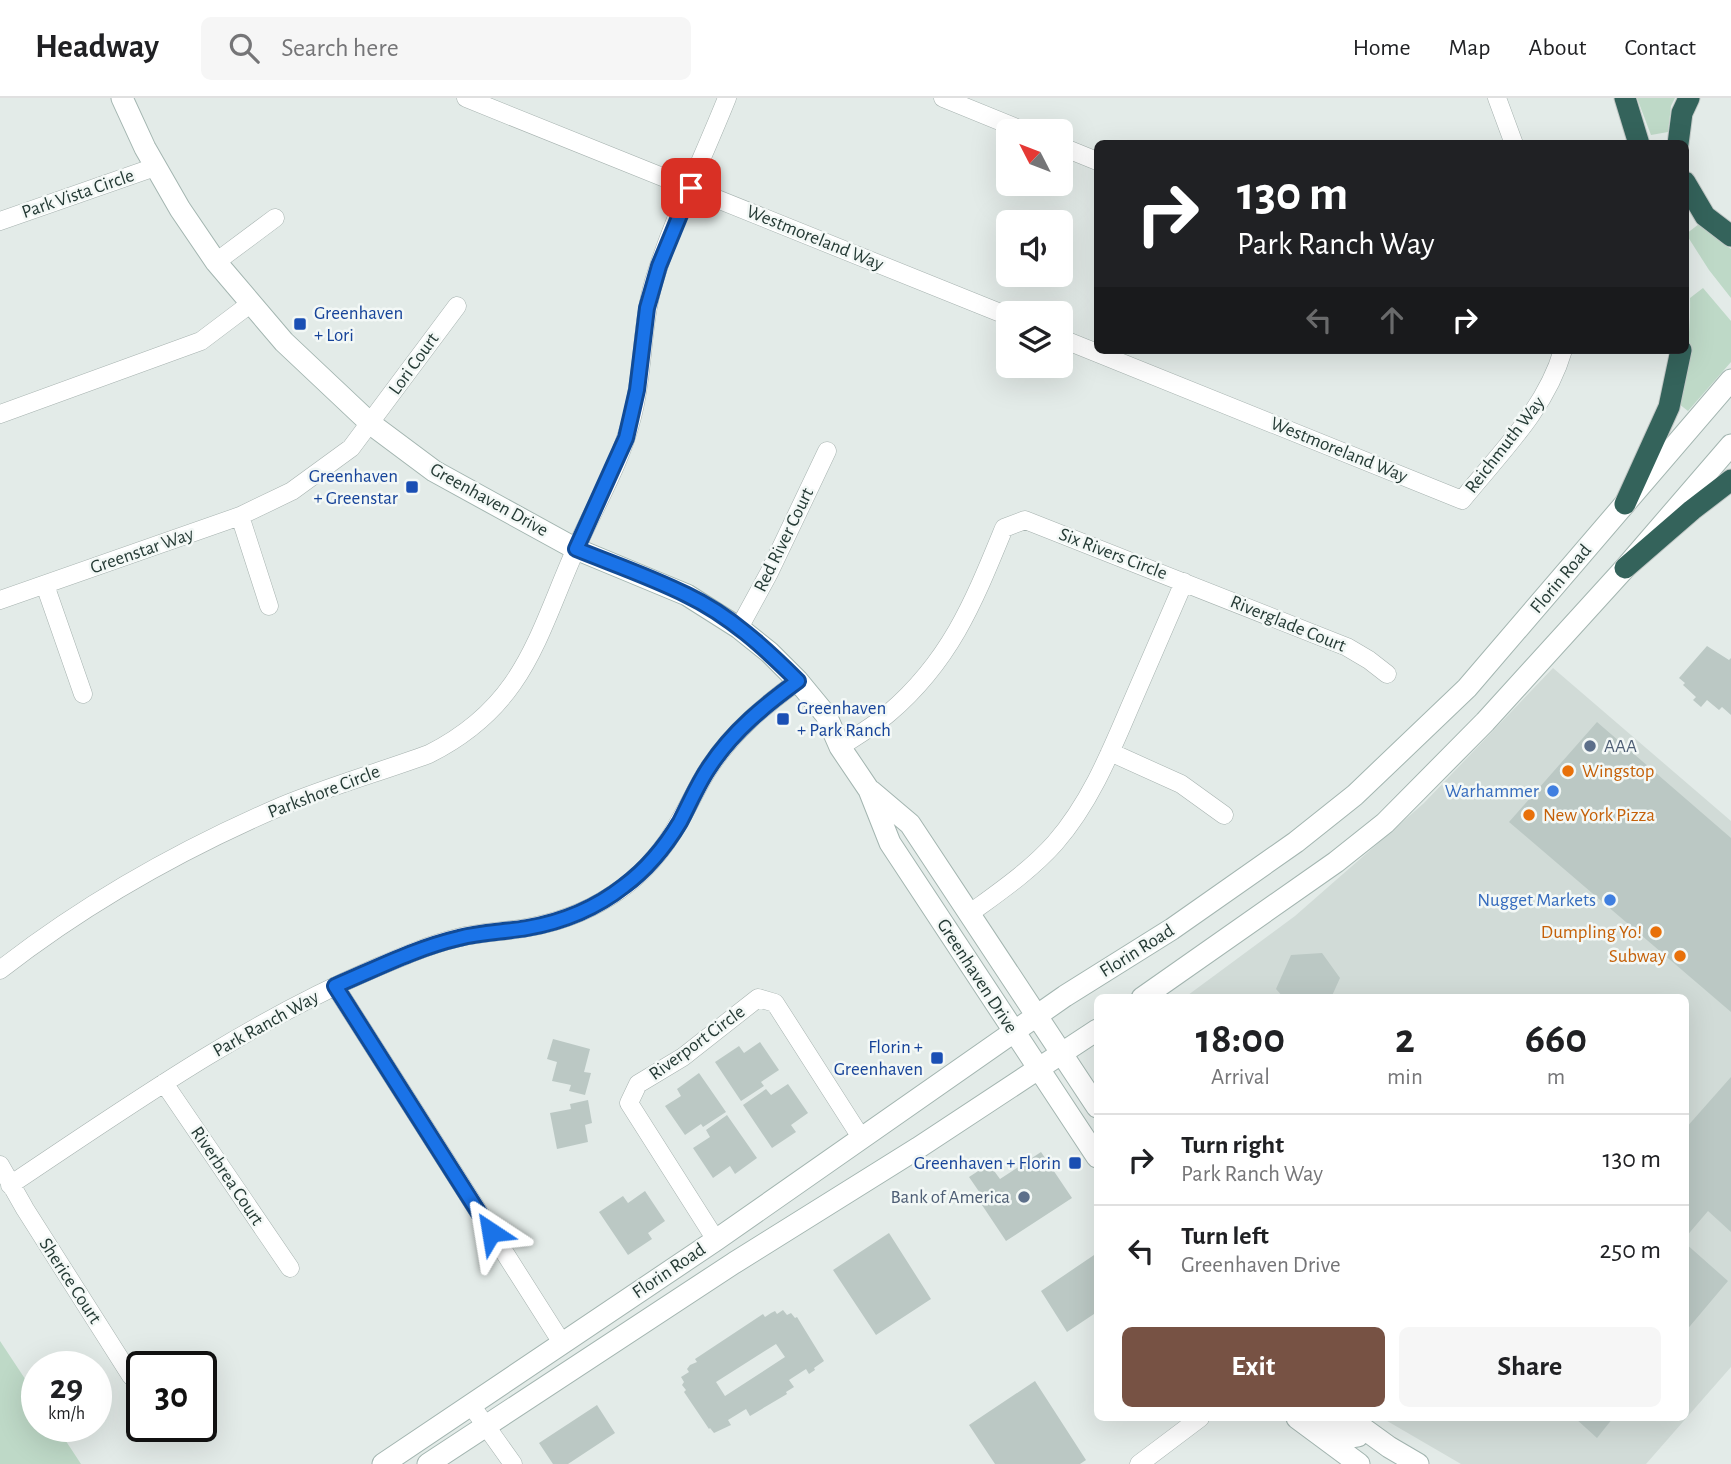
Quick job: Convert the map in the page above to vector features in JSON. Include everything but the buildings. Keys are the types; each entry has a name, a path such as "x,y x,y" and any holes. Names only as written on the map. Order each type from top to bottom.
{"highway":[{"path":"1625,98 1638,140"},
{"path":"1679,140 1682,113 1689,98"},
{"path":"1689,188 1706,216 1731,236"},
{"path":"1625,504 1669,407 1680,354"},
{"path":"1625,568 1731,480"}],"main road":[{"name":"Greenhaven Drive","path":"122,98 155,167 216,262 284,342 371,424 434,471 576,549 687,595 739,628 769,652 798,681 826,715 840,747 869,789 890,842 1094,1153"},
{"name":"Florin Road","path":"383,1464 716,1240 1036,1016 1236,886 1296,842 1354,795 1467,688 1731,380"},
{"name":"Florin Road","path":"1148,994 1336,862 1385,823 1485,722 1625,568 1731,445"},
{"name":"Greenhaven Drive","path":"869,789 910,824 1094,1103"},
{"name":"Florin Road","path":"428,1464 734,1262 1094,1032"},
{"path":"1301,1421 1359,1464"},
{"path":"1332,1421 1352,1437 1374,1436"},
{"path":"1353,1421 1418,1464"}],"street":[{"name":"Westmoreland Way","path":"466,98 996,311"},
{"name":"Parkshore Circle","path":"0,970 110,894 189,850 283,806 429,754 471,729 498,703 520,674 626,438 637,390 647,308 664,252 727,98"},
{"path":"943,98 996,120"},
{"path":"1497,98 1513,140"},
{"path":"1073,151 1094,160"},
{"name":"Park Vista Circle","path":"0,221 155,167"},
{"path":"216,262 275,218"},
{"path":"0,414 201,341 250,304"},
{"name":"Lori Court","path":"371,424 457,306"},
{"name":"Westmoreland Way","path":"1073,343 1094,352"},
{"name":"Westmoreland Way","path":"1100,354 1462,500"},
{"name":"Reichmuth Way","path":"1462,500 1535,410 1548,390 1562,354"},
{"name":"Greenstar Way","path":"0,600 240,516 292,491 321,472 351,448 371,424"},
{"name":"Red River Court","path":"739,628 769,573 827,451"},
{"path":"240,516 269,606"},
{"name":"Six Rivers Circle","path":"840,747 889,713 936,664 972,607 1004,528 1025,520 1184,582 1094,788 1077,815 1055,844 1008,886 969,914"},
{"name":"Riverglade Court","path":"1184,582 1347,647 1387,674"},
{"path":"44,585 83,694"},
{"name":"Park Ranch Way","path":"10,1185 224,1045 335,986 431,946 479,933 554,922 585,911 610,897 639,874 663,847 703,777 725,746 747,722 798,681"},
{"path":"1110,752 1181,783 1224,815"},
{"path":"335,986 562,1343"},
{"name":"Riverport Circle","path":"716,1240 629,1103 638,1084 683,1057 758,998 775,1003 862,1139"},
{"name":"Riverbrea Court","path":"164,1083 290,1268"},
{"path":"0,1166 10,1185"},
{"name":"Sherice Court","path":"10,1185 126,1368"},
{"path":"471,1405 513,1464"},
{"path":"1139,1464 1196,1421"}],"shaded area":[{"path":"1553,668 1731,821 1731,1367 1689,1415 1689,994 1189,994 1295,916 1424,803"},
{"path":"1387,1421 1684,1421 1646,1464 1461,1464"}],"green space":[{"path":"1637,98 1675,98 1671,106 1668,132 1651,135"},
{"path":"1699,224 1731,249 1731,298 1689,239 1689,232"},
{"path":"1703,288 1731,321 1731,362 1688,411 1679,404 1687,354 1689,354 1690,298"},
{"path":"0,1341 21,1373 21,1442 67,1442 81,1464 0,1464"}],"place":[{"name":"Greenhaven + Lori","path":"300,324"},
{"name":"Greenhaven + Greenstar","path":"412,487"},
{"name":"Greenhaven + Park Ranch","path":"783,719"},
{"name":"AAA","path":"1590,746"},
{"name":"Wingstop","path":"1568,771"},
{"name":"Warhammer","path":"1553,791"},
{"name":"New York Pizza","path":"1529,815"},
{"name":"Nugget Markets","path":"1610,900"},
{"name":"Dumpling Yo!","path":"1656,932"},
{"name":"Subway","path":"1680,956"},
{"name":"Florin + Greenhaven","path":"937,1058"},
{"name":"Greenhaven + Florin","path":"1075,1163"},
{"name":"Bank of America","path":"1024,1197"}],"route":[{"path":"491,1232 335,986 431,946 479,933 554,922 585,911 610,897 654,859 679,823 712,762 725,746 747,722 798,681 769,652 718,613 687,595 576,549 626,438 633,415 642,337 654,280 691,188"}]}
